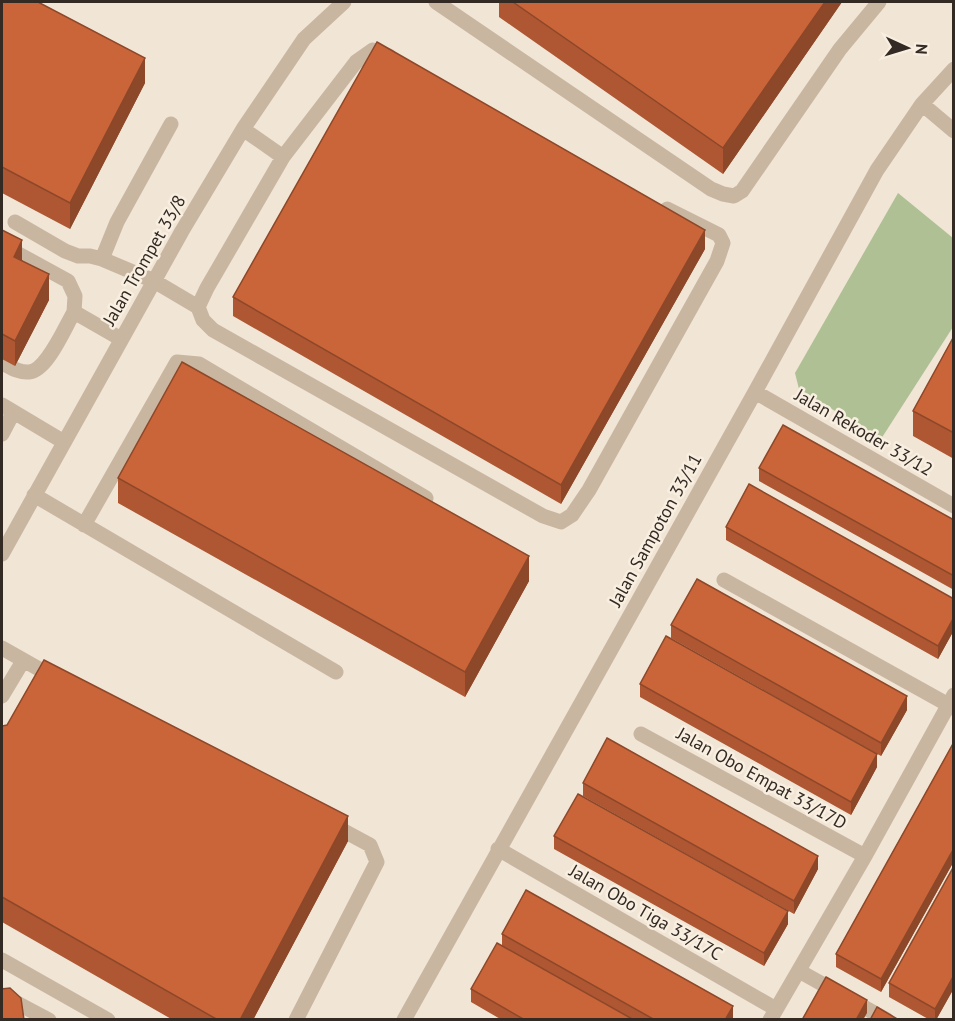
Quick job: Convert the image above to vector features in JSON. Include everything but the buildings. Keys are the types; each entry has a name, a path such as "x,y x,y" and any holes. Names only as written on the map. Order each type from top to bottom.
{"street":[{"name":"Jalan Trompet 33/8","path":"2,554 182,231 243,129 304,39 344,2"},
{"path":"444,4 711,189 734,196 742,191 840,50 879,2"},
{"path":"198,307 283,157 356,62 373,50 406,64"},
{"name":"Jalan Sampoton 33/11","path":"404,1020 877,170 922,104 954,69"},
{"path":"922,104 954,131"},
{"path":"102,259 117,222 171,124"},
{"path":"243,129 283,157"},
{"path":"15,222 65,251 78,256 102,259 154,281 198,307 203,320 213,330 543,516 561,522 572,515 589,490 717,261 723,243 719,235 656,202"},
{"path":"2,245 68,281 75,296 74,312 39,369 29,373 17,371 2,363"},
{"path":"74,312 121,339"},
{"path":"84,525 177,362 199,364 426,498"},
{"name":"Jalan Rekoder 33/12","path":"755,392 954,506"},
{"path":"2,434 7,409 64,442"},
{"path":"34,495 336,672"},
{"path":"723,580 952,703 773,1014"},
{"path":"2,648 65,683"},
{"path":"2,696 23,661"},
{"name":"Jalan Obo Empat 33/17D","path":"641,734 865,856"},
{"path":"296,1020 378,862 369,844 317,817"},
{"name":"Jalan Obo Tiga 33/17C","path":"498,849 773,1014"},
{"path":"2,960 108,1020"},
{"path":"799,971 886,1020"},
{"path":"2,994 49,1020"}],"green space":[{"path":"898,193 953,238 953,327 881,439 799,389 795,373"}]}
